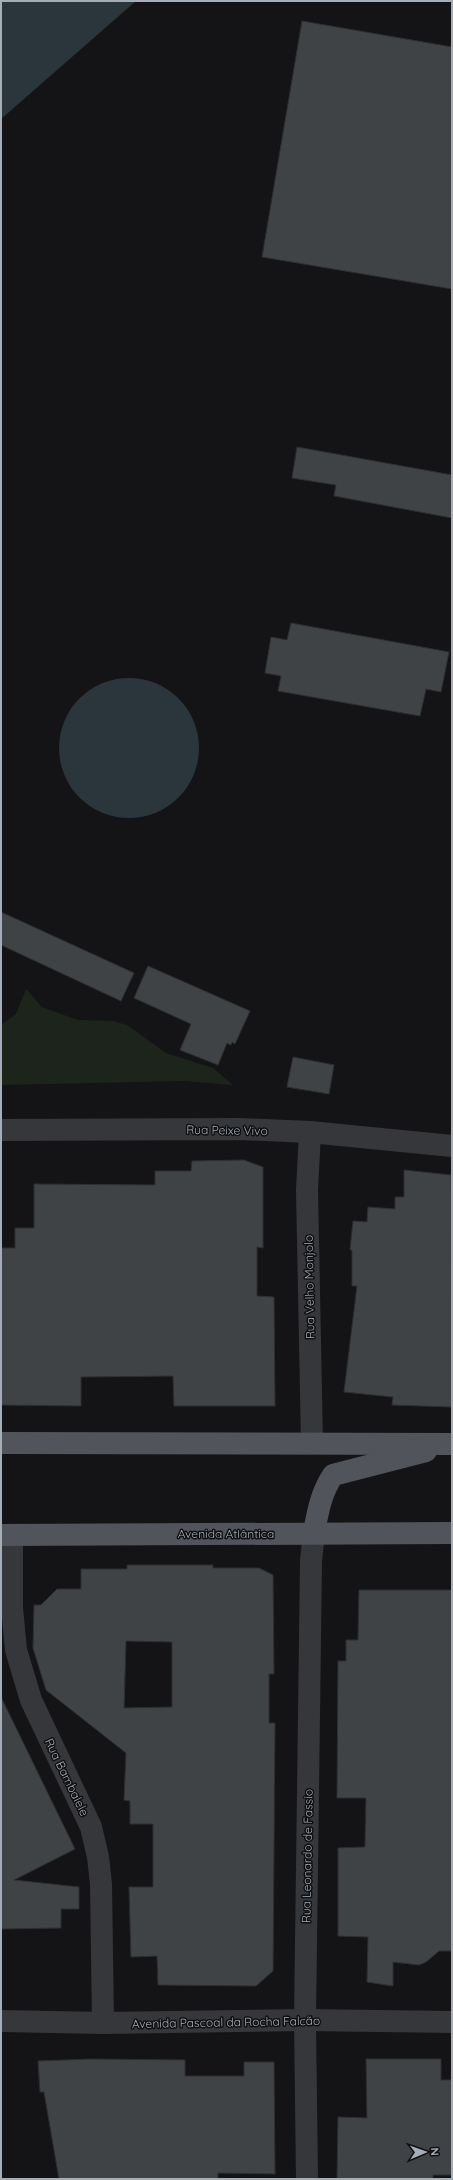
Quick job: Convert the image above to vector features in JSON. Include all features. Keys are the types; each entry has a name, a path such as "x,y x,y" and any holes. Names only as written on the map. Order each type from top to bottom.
{"main road":[{"path":"1,1443 312,1442 452,1444"},
{"path":"314,1532 324,1488 333,1475 452,1444"},
{"name":"Avenida Atlântica","path":"6,1535 314,1532 452,1533"}],"street":[{"name":"Rua Peixe Vivo","path":"1,1130 194,1129 310,1132 452,1146"},
{"name":"Rua Velho Monjolo","path":"310,1132 307,1190 312,1442"},
{"name":"Rua Leonardo de Fassio","path":"306,2179 305,2020 311,1569 314,1532"},
{"name":"Rua Bambalele","path":"6,1535 16,1650 31,1700 91,1828 98,1858 101,1884 103,2023"},
{"name":"Avenida Pascoal da Rocha Falcão","path":"1,2021 103,2023 305,2020 452,2022"}],"shaded area":[{"path":"1,1 136,1 1,119"},
{"path":"136,678 156,683 179,698 194,721 198,734 198,762 194,775 179,798 156,813 143,817 122,818 102,813 79,798 64,775 60,762 59,741 64,721 79,698 102,683 115,679"},
{"path":"26,989 42,1007 78,1020 113,1021 127,1025 166,1053 213,1068 233,1085 184,1081 1,1085 1,1025 16,1014"}],"building":[{"path":"302,21 452,47 452,289 262,257"},
{"path":"297,447 452,475 452,518 334,496 336,485 292,478"},
{"path":"291,623 449,652 441,692 426,689 420,716 278,691 281,676 265,673 271,637 287,640"},
{"path":"1,912 134,973 121,1001 1,945"},
{"path":"148,966 250,1011 235,1044 232,1042 231,1045 227,1043 218,1065 180,1050 191,1024 134,998"},
{"path":"293,1057 334,1065 329,1094 287,1087"},
{"path":"244,1160 263,1167 263,1248 257,1247 257,1296 274,1297 275,1406 174,1406 173,1376 81,1377 81,1406 1,1405 1,1248 15,1248 15,1228 34,1228 34,1184 155,1185 155,1171 191,1171 192,1161"},
{"path":"404,1170 451,1175 452,1407 392,1405 393,1397 344,1392 357,1286 352,1286 352,1250 350,1250 353,1221 367,1222 368,1207 395,1209 395,1197 404,1197"},
{"path":"127,1565 213,1565 213,1568 259,1568 273,1575 274,1674 269,1674 269,1723 275,1723 273,1971 256,1986 158,1985 157,1956 131,1957 129,1887 153,1887 153,1824 130,1824 130,1801 124,1800 126,1753 46,1690 33,1648 34,1605 41,1605 57,1589 81,1589 81,1569 127,1569","holes":["126,1641 172,1642 172,1707 124,1708"]},
{"path":"359,1590 452,1590 452,1951 439,1951 426,1962 419,1965 393,1962 393,1986 367,1982 368,1937 338,1936 338,1848 365,1847 366,1798 337,1798 338,1661 346,1661 346,1640 358,1640"},
{"path":"1,1697 75,1849 14,1880 79,1887 79,1909 61,1909 61,1928 1,1929"},
{"path":"91,2059 185,2060 185,2076 244,2076 244,2062 274,2062 275,2174 218,2173 218,2179 59,2179 44,2092 40,2092 38,2061"},
{"path":"366,2059 441,2059 441,2080 452,2080 452,2175 433,2175 433,2179 337,2179 338,2117 367,2118"}]}
